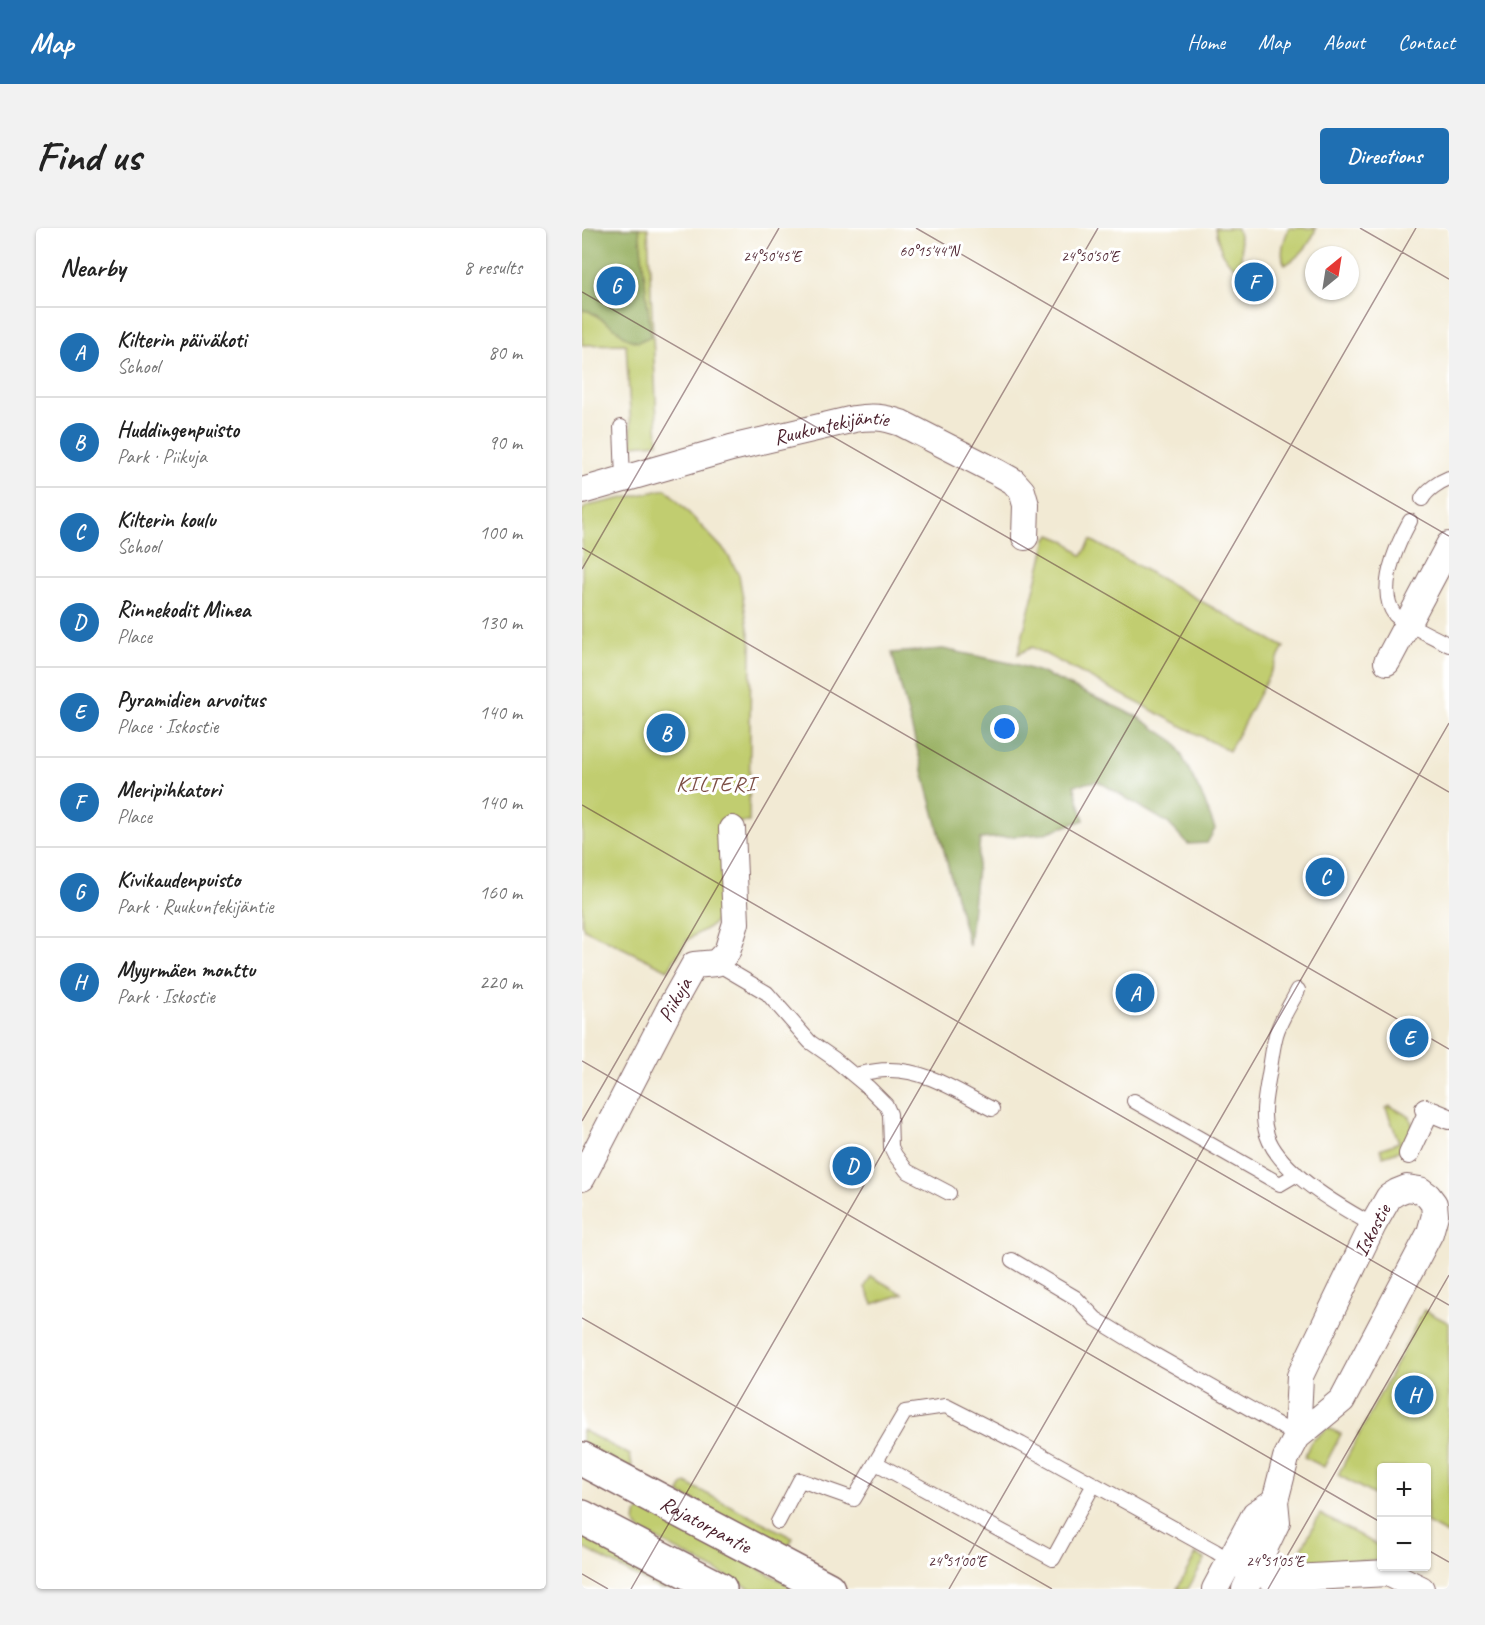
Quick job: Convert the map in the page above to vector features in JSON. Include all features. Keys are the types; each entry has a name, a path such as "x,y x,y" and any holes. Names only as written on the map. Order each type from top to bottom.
{"main road":[{"name":"Rajatorpantie","path":"582,1459 828,1589"},
{"path":"582,1517 720,1589"}],"street":[{"name":"Ruukuntekijäntie","path":"582,491 731,448 873,416 901,423 1013,481 1022,491 1026,504 1025,537"},
{"path":"1387,662 1449,545"},
{"name":"Piikuja","path":"582,1178 694,965 716,963 727,952 736,923 732,829"},
{"path":"1409,1154 1427,1110 1449,1119"},
{"name":"Iskostie","path":"1250,1580 1278,1522 1275,1501 1286,1458 1298,1437 1342,1400 1430,1233 1435,1215 1434,1204 1419,1190 1407,1188 1396,1191 1389,1197 1373,1225 1300,1376 1298,1437"},
{"path":"1215,1589 1255,1514 1275,1501"},
{"path":"1230,1561 1250,1580 1388,1573 1421,1589"}],"lane":[{"path":"621,428 623,478"},
{"path":"1422,499 1443,480 1449,478"},
{"path":"1410,521 1397,547 1390,569 1388,591 1390,603 1396,616 1449,645"},
{"path":"716,963 774,998 810,1042 869,1088 886,1105 890,1114 891,1147 907,1171 949,1193"},
{"path":"1298,990 1276,1034 1264,1107 1267,1136 1275,1150 1309,1186 1373,1225"},
{"path":"854,1075 885,1070 908,1071 929,1076 992,1109"},
{"path":"1134,1101 1280,1184 1297,1174"},
{"path":"1012,1260 1076,1298 1095,1319 1150,1348 1298,1437"},
{"path":"778,1522 800,1480 854,1499 905,1412 946,1406 1021,1444 1230,1561"},
{"path":"876,1463 1053,1559 1094,1484"}],"green space":[{"path":"582,228 648,228 658,443 632,445 626,344 582,345"},
{"path":"582,228 639,228 651,336 638,342 628,339 589,311 582,310"},
{"path":"1215,228 1237,228 1242,254 1236,268 1224,255"},
{"path":"1289,228 1316,228 1304,250 1285,265 1282,251"},
{"path":"666,489 726,552 739,575 751,645 749,822 723,823 725,896 718,919 711,926 688,939 668,970 584,929 582,924 582,511 587,506"},
{"path":"1051,535 1066,541 1082,556 1091,540 1284,647 1229,751 1032,647 1018,654 1047,539"},
{"path":"943,649 1015,664 1040,672 1138,717 1175,742 1204,800 1215,829 1207,843 1188,844 1168,823 1098,781 1074,785 1084,820 1042,834 980,839 969,946 892,653"},
{"path":"1390,1106 1410,1117 1414,1130 1405,1149 1383,1156 1380,1149 1399,1142 1386,1108"},
{"path":"871,1276 903,1294 873,1304 865,1287"},
{"path":"1424,1310 1449,1323 1449,1535 1431,1525 1431,1463 1377,1463 1377,1497 1338,1475"},
{"path":"1328,1428 1341,1434 1324,1467 1304,1457 1311,1442"},
{"path":"582,1430 630,1455 632,1465 629,1468 582,1444"},
{"path":"686,1483 793,1538 786,1550 679,1493"},
{"path":"645,1508 797,1589 751,1589 641,1531 635,1524 636,1514"},
{"path":"1320,1514 1377,1545 1377,1560 1294,1563"},
{"path":"582,1532 690,1589 659,1589 582,1547"},
{"path":"1196,1554 1205,1559 1188,1589 1177,1589"}],"place":[{"name":"Meripihkatori","path":"1254,282"},
{"name":"Kivikaudenpuisto","path":"616,286"},
{"name":"Huddingenpuisto","path":"666,733"},
{"name":"Kilterin koulu","path":"1325,877"},
{"name":"Kilterin päiväkoti","path":"1135,993"},
{"name":"Pyramidien arvoitus","path":"1409,1038"},
{"name":"Rinnekodit Minea","path":"852,1166"},
{"name":"Myyrmäen monttu","path":"1414,1395"}],"district":[{"name":"KILTERI","path":"716,784"}]}
